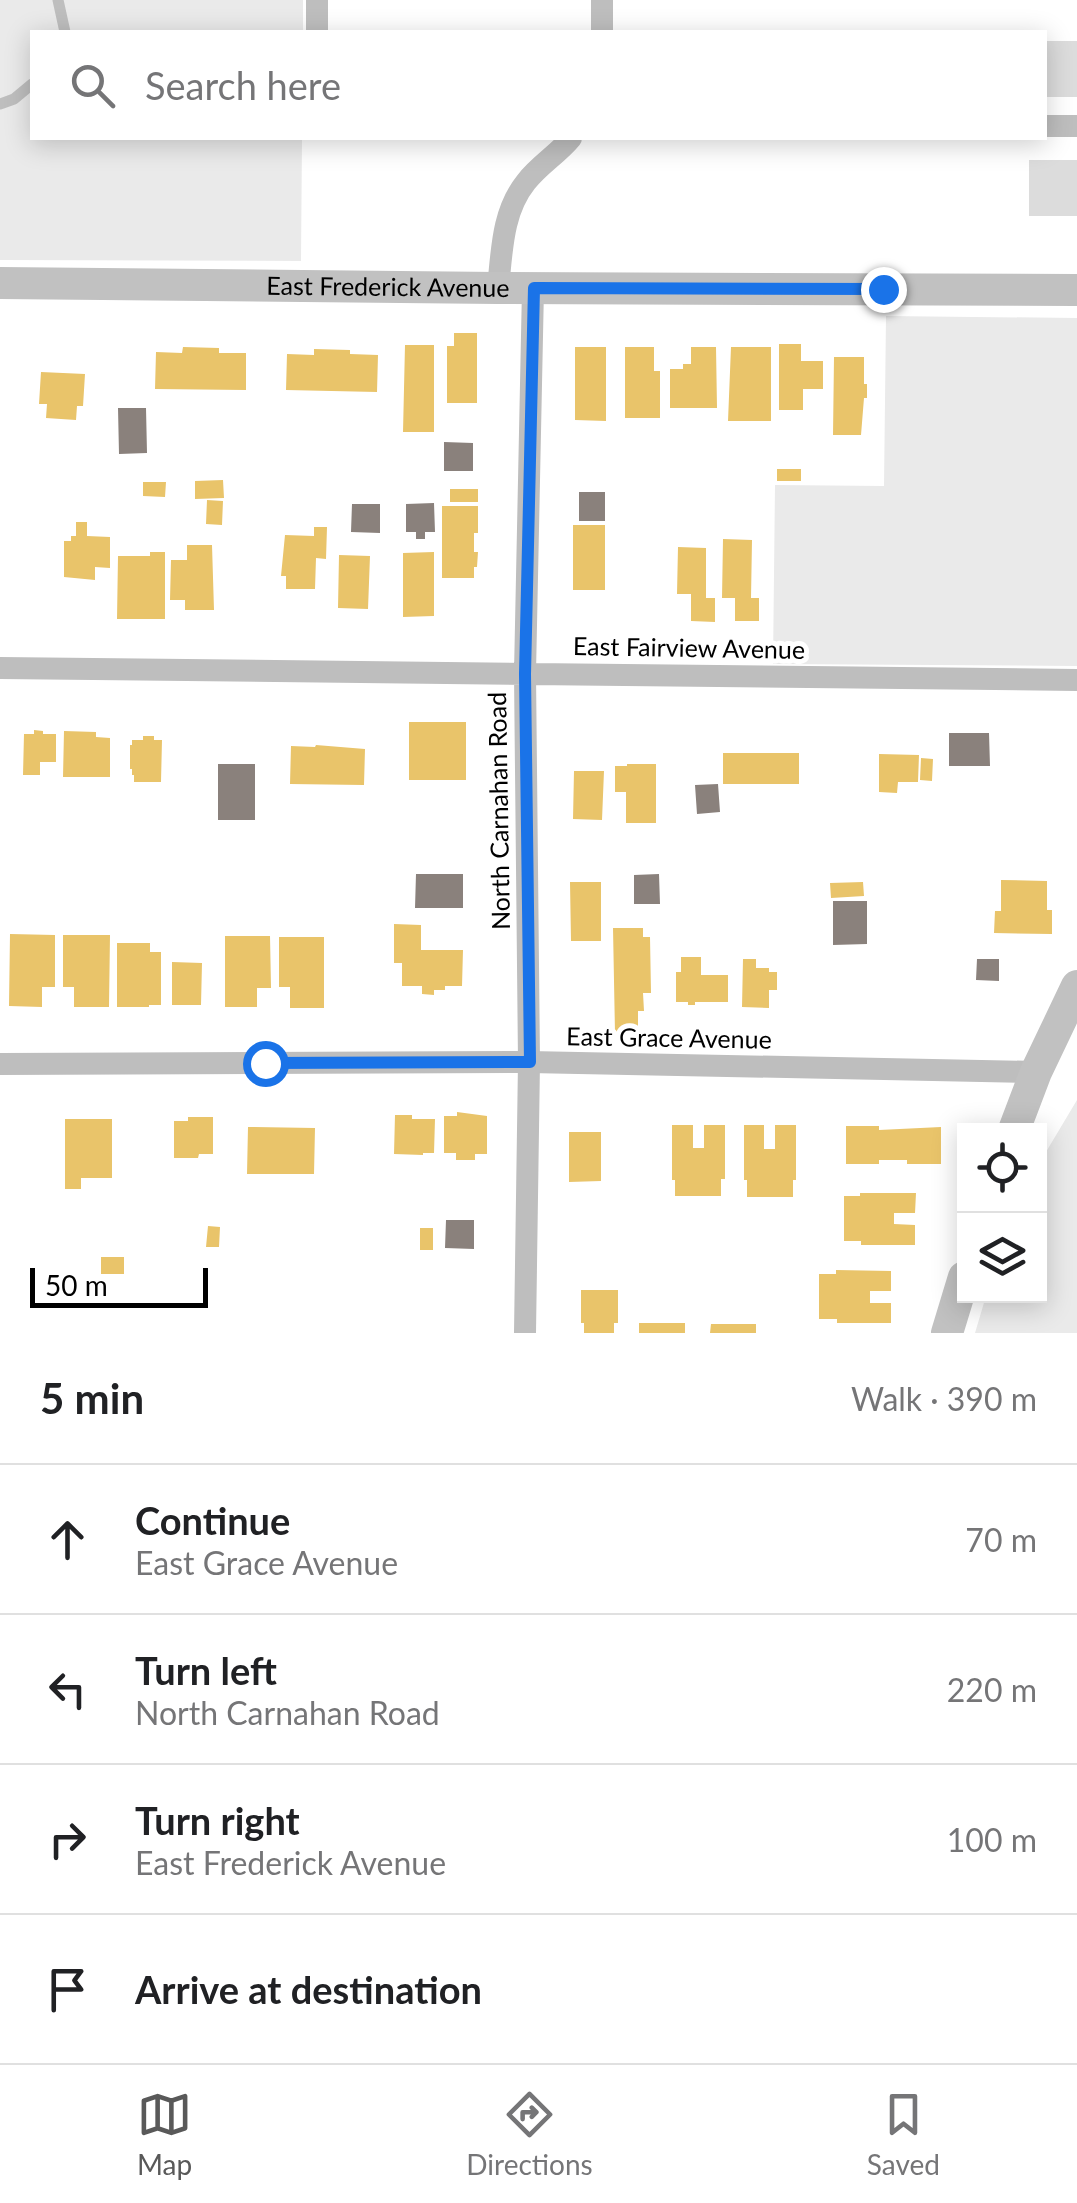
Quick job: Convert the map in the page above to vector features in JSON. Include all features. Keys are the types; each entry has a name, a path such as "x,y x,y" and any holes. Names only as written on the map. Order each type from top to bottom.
{"main road":[{"name":"East Frederick Avenue","path":"0,282 1077,290"},
{"path":"1017,1123 1077,986"},
{"path":"948,1333 957,1302"}],"street":[{"path":"317,0 317,30"},
{"path":"602,0 602,30"},
{"path":"1047,126 1077,126"},
{"path":"498,288 511,203 528,179 569,140"},
{"name":"North Carnahan Road","path":"525,1333 530,1062 525,674 534,288"},
{"name":"East Fairview Avenue","path":"0,668 1077,680"},
{"name":"East Grace Avenue","path":"0,1064 530,1062 1036,1072"}],"lane":[{"path":"58,0 65,30"},
{"path":"0,104 30,86"}],"shaded area":[{"path":"0,0 303,0 303,30 30,30 30,140 302,140 301,261 0,260"},
{"path":"886,316 1077,318 1077,666 773,664 775,485 884,486"},
{"path":"1077,1100 1077,1333 975,1333 984,1303 1047,1303 1047,1150"}],"building: Homes":[{"path":"454,333 477,333 477,403 447,403 447,346 454,346"},
{"path":"779,344 801,344 801,361 823,361 823,389 803,389 803,410 779,410"},
{"path":"405,345 434,345 434,432 403,432"},
{"path":"183,347 246,353 246,390 155,389 156,352 182,353"},
{"path":"575,347 606,347 606,421 575,420"},
{"path":"625,347 654,347 654,371 660,371 660,418 625,418"},
{"path":"691,347 716,347 717,408 670,408 670,369 683,369 683,364 691,364"},
{"path":"731,347 771,347 771,421 728,421"},
{"path":"314,349 378,355 377,392 286,390 287,354 314,355"},
{"path":"834,357 864,357 867,398 861,435 833,435"},
{"path":"41,372 85,374 83,406 77,406 76,420 46,418 47,404 39,404"},
{"path":"777,469 801,469 801,481 777,481"},
{"path":"223,480 224,498 195,499 195,481"},
{"path":"143,482 166,482 165,497 143,496"},
{"path":"450,489 478,489 478,502 450,502"},
{"path":"207,500 223,501 222,525 206,524"},
{"path":"442,506 478,506 474,578 442,578"},
{"path":"76,522 87,522 87,536 110,537 110,568 95,567 95,580 64,577 64,541 76,536"},
{"path":"573,525 605,525 605,590 573,590"},
{"path":"314,527 327,527 326,559 316,558 315,589 286,589 286,576 281,576 285,535 314,536"},
{"path":"723,539 752,540 751,598 759,598 759,621 735,621 735,598 722,598"},
{"path":"187,545 212,545 214,610 185,610 185,600 170,600 171,560 187,560"},
{"path":"678,547 706,548 706,598 715,598 715,622 691,621 691,594 677,594"},
{"path":"150,552 165,552 165,619 117,619 118,556 150,556"},
{"path":"434,552 434,616 403,617 403,553"},
{"path":"339,555 370,556 368,609 338,608"},
{"path":"409,722 466,722 466,780 409,780"},
{"path":"34,730 56,734 56,762 40,762 40,775 23,775 24,734 34,734"},
{"path":"64,731 96,732 96,737 110,738 110,777 63,777"},
{"path":"143,736 162,740 161,782 134,782 130,745 132,740 143,740"},
{"path":"291,746 365,749 364,785 290,784"},
{"path":"723,753 799,753 799,784 723,784"},
{"path":"879,754 919,755 918,782 898,782 897,793 879,792"},
{"path":"921,758 933,759 932,781 920,780"},
{"path":"656,764 656,823 626,823 626,792 615,792 615,766"},
{"path":"574,771 604,771 602,820 573,819"},
{"path":"1001,880 1047,881 1052,934 994,933 995,911 1001,911"},
{"path":"570,882 601,882 601,941 571,941"},
{"path":"863,882 864,896 831,898 830,883"},
{"path":"394,924 421,925 421,950 463,950 462,986 445,986 445,990 434,990 434,995 422,994 422,986 402,986 402,963 394,963"},
{"path":"613,928 643,928 643,937 650,937 651,993 643,993 644,1011 638,1011 638,1033 615,1033"},
{"path":"10,934 55,935 55,987 42,987 42,1007 9,1006"},
{"path":"63,935 110,935 109,1007 74,1007 74,987 63,987"},
{"path":"225,936 270,936 271,988 257,988 257,1007 225,1007"},
{"path":"279,937 324,937 324,1008 290,1008 290,987 279,987"},
{"path":"117,943 150,943 150,952 161,952 161,1005 117,1007"},
{"path":"681,957 701,957 701,975 728,975 728,1002 676,1002 676,972 681,972"},
{"path":"743,959 756,959 756,968 777,972 777,990 769,990 769,1008 742,1007"},
{"path":"172,962 202,963 201,1005 172,1005"},
{"path":"457,1112 487,1116 487,1154 475,1154 475,1160 456,1160 456,1153 444,1153 444,1116 457,1116"},
{"path":"395,1115 435,1119 434,1153 394,1154"},
{"path":"188,1117 213,1117 213,1154 174,1158 174,1121 188,1121"},
{"path":"65,1119 112,1119 112,1178 81,1178 81,1189 65,1189"},
{"path":"672,1125 693,1125 693,1148 704,1148 704,1125 725,1125 725,1179 721,1179 721,1196 675,1196"},
{"path":"744,1125 764,1125 764,1149 775,1149 775,1125 796,1125 793,1197 747,1197"},
{"path":"846,1126 879,1126 879,1130 941,1127 941,1164 879,1160 879,1164 846,1164"},
{"path":"248,1127 315,1128 314,1174 247,1174"},
{"path":"569,1132 601,1132 601,1181 569,1182"},
{"path":"916,1193 915,1213 894,1213 894,1224 915,1225 915,1245 861,1245 861,1241 844,1241 844,1196"},
{"path":"208,1226 220,1227 219,1247 206,1247"},
{"path":"420,1228 433,1228 433,1250 420,1250"},
{"path":"101,1257 124,1257 124,1274 101,1274"},
{"path":"836,1270 891,1271 891,1291 870,1291 870,1303 891,1303 891,1323 819,1319 819,1274 836,1274"},
{"path":"581,1290 618,1290 618,1323 614,1323 614,1333 584,1333"},
{"path":"639,1323 685,1323 685,1333 639,1333"},
{"path":"711,1324 756,1324 756,1333 710,1333"}],"building: Industry":[{"path":"118,408 146,408 147,453 119,454"},
{"path":"444,442 473,443 473,471 444,471"},
{"path":"579,492 605,492 605,521 579,521"},
{"path":"434,503 435,532 425,532 425,539 416,539 416,532 406,532 406,504"},
{"path":"352,504 380,504 380,533 351,532"},
{"path":"949,733 989,733 990,766 949,766"},
{"path":"218,764 255,764 255,820 218,820"},
{"path":"718,784 720,812 697,814 695,785"},
{"path":"416,874 463,874 463,908 415,908"},
{"path":"659,874 660,904 634,904 634,875"},
{"path":"833,901 867,901 867,944 833,945"},
{"path":"977,959 999,959 999,981 976,980"},
{"path":"446,1220 474,1220 474,1249 445,1248"}],"building: Other":[{"path":"1047,41 1077,41 1077,97 1047,97"},
{"path":"1029,160 1077,160 1077,216 1029,216"}],"route":[{"path":"265,1063 530,1062 525,674 534,288 883,289"}]}
